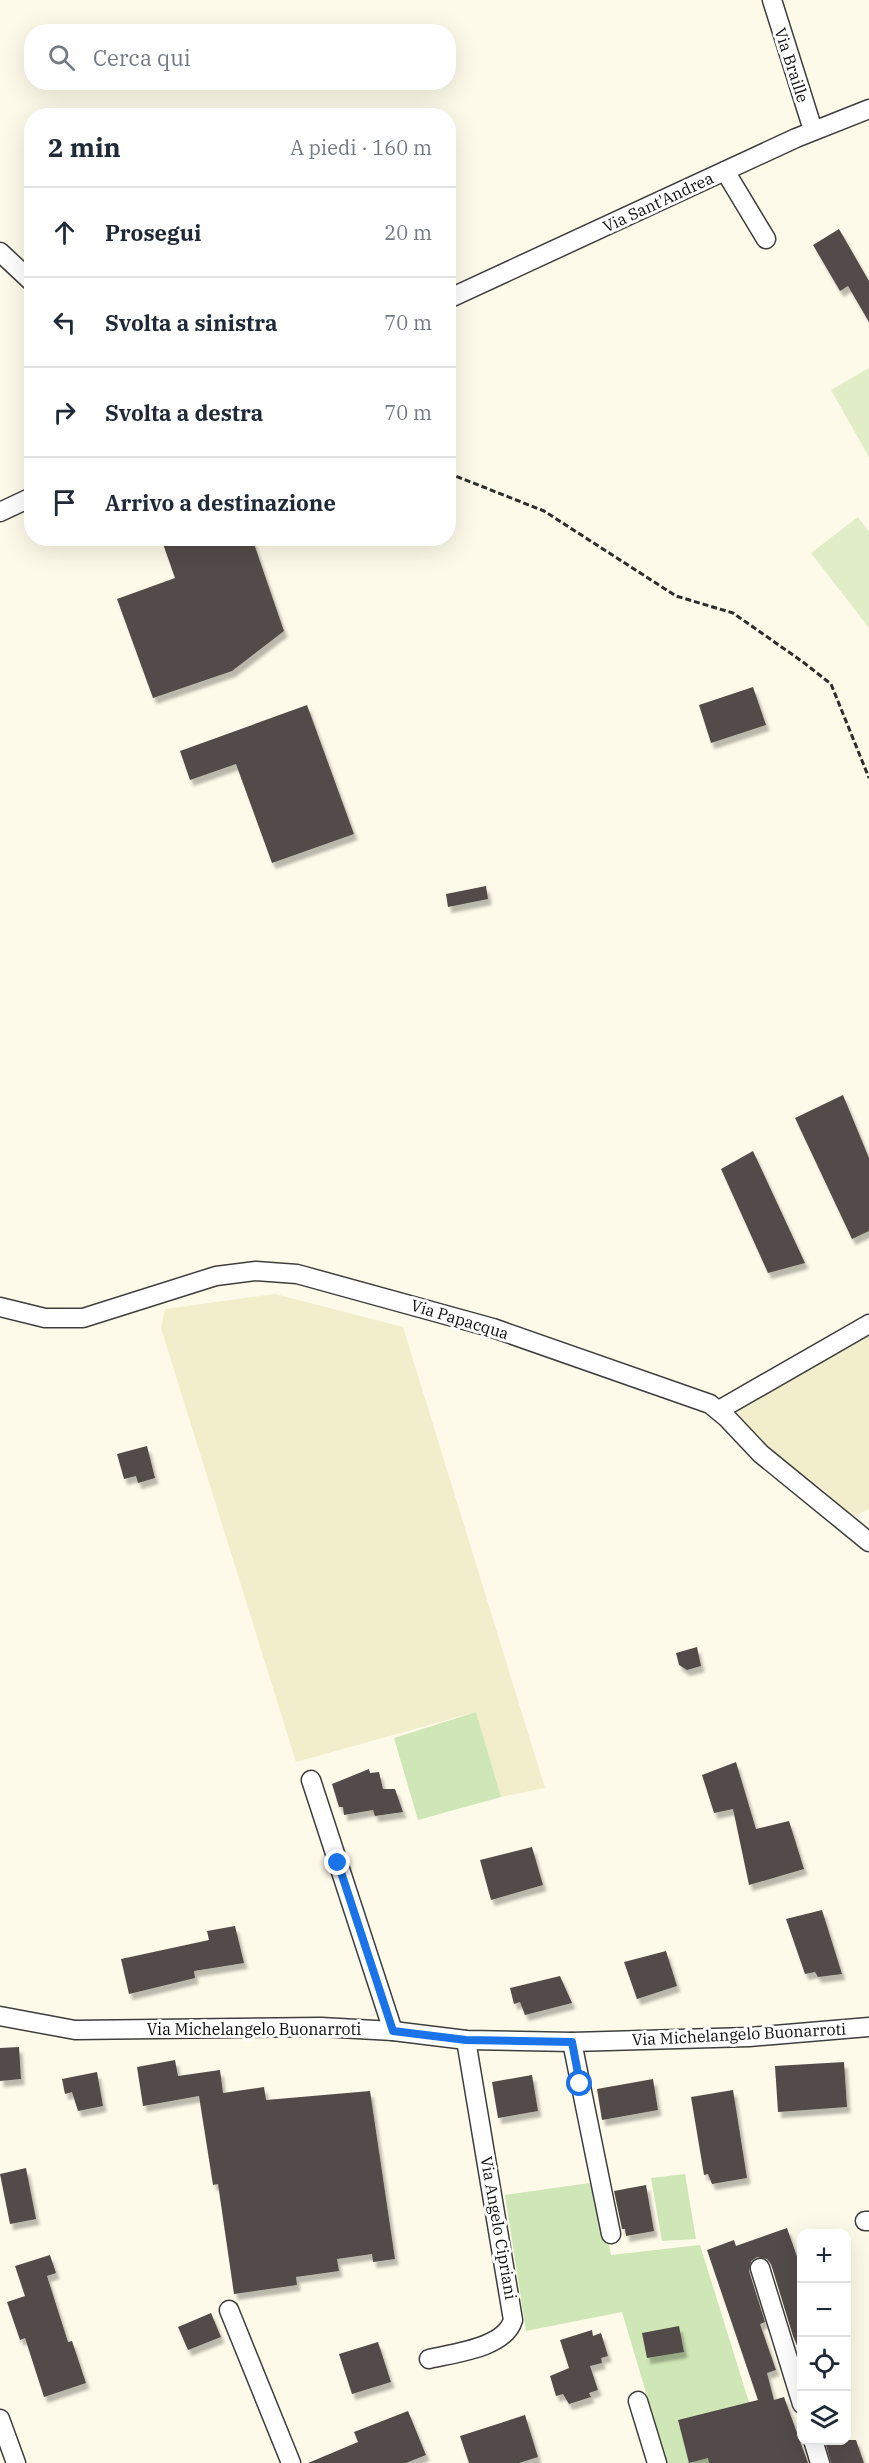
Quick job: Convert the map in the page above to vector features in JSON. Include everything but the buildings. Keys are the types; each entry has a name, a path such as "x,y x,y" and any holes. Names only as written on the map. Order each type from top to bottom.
{"street":[{"name":"Via Braille","path":"772,0 813,130"},
{"name":"Via Sant'Andrea","path":"456,295 813,130 869,109"},
{"path":"725,171 766,239"},
{"path":"0,252 24,274"},
{"path":"0,512 24,501"},
{"name":"Via Papacqua","path":"0,1307 45,1318 82,1318 216,1276 256,1271 297,1274 493,1328 693,1397 719,1410 761,1454 869,1542"},
{"path":"719,1410 869,1324"},
{"path":"311,1779 393,2031"},
{"name":"Via Michelangelo Buonarroti","path":"0,2016 75,2030 321,2027 393,2031 466,2040 572,2042 749,2037 869,2027"},
{"name":"Via Angelo Cipriani","path":"429,2359 498,2340 509,2330 513,2320 466,2040"},
{"path":"572,2042 611,2234"},
{"path":"760,2268 797,2391"},
{"path":"229,2310 291,2463"},
{"path":"638,2401 657,2463"},
{"path":"0,2419 16,2463"},
{"path":"815,2445 820,2463"}],"path":[{"path":"456,476 544,512 675,596 732,613 803,662 831,684 869,778"}],"shaded area":[{"path":"275,1294 403,1327 545,1788 501,1797 476,1712 296,1762 161,1328 165,1309"},
{"path":"869,1331 869,1509 850,1518 824,1490 759,1444 734,1407"}],"green space":[{"path":"869,368 869,457 831,390"},
{"path":"858,517 869,532 869,628 811,553"},
{"path":"476,1712 501,1797 418,1820 394,1738"},
{"path":"685,2174 696,2239 662,2241 651,2178"},
{"path":"597,2182 611,2255 700,2245 768,2463 667,2463 622,2312 526,2331 505,2195"}],"route":[{"path":"338,1863 393,2031 466,2040 572,2042 580,2084"}]}
